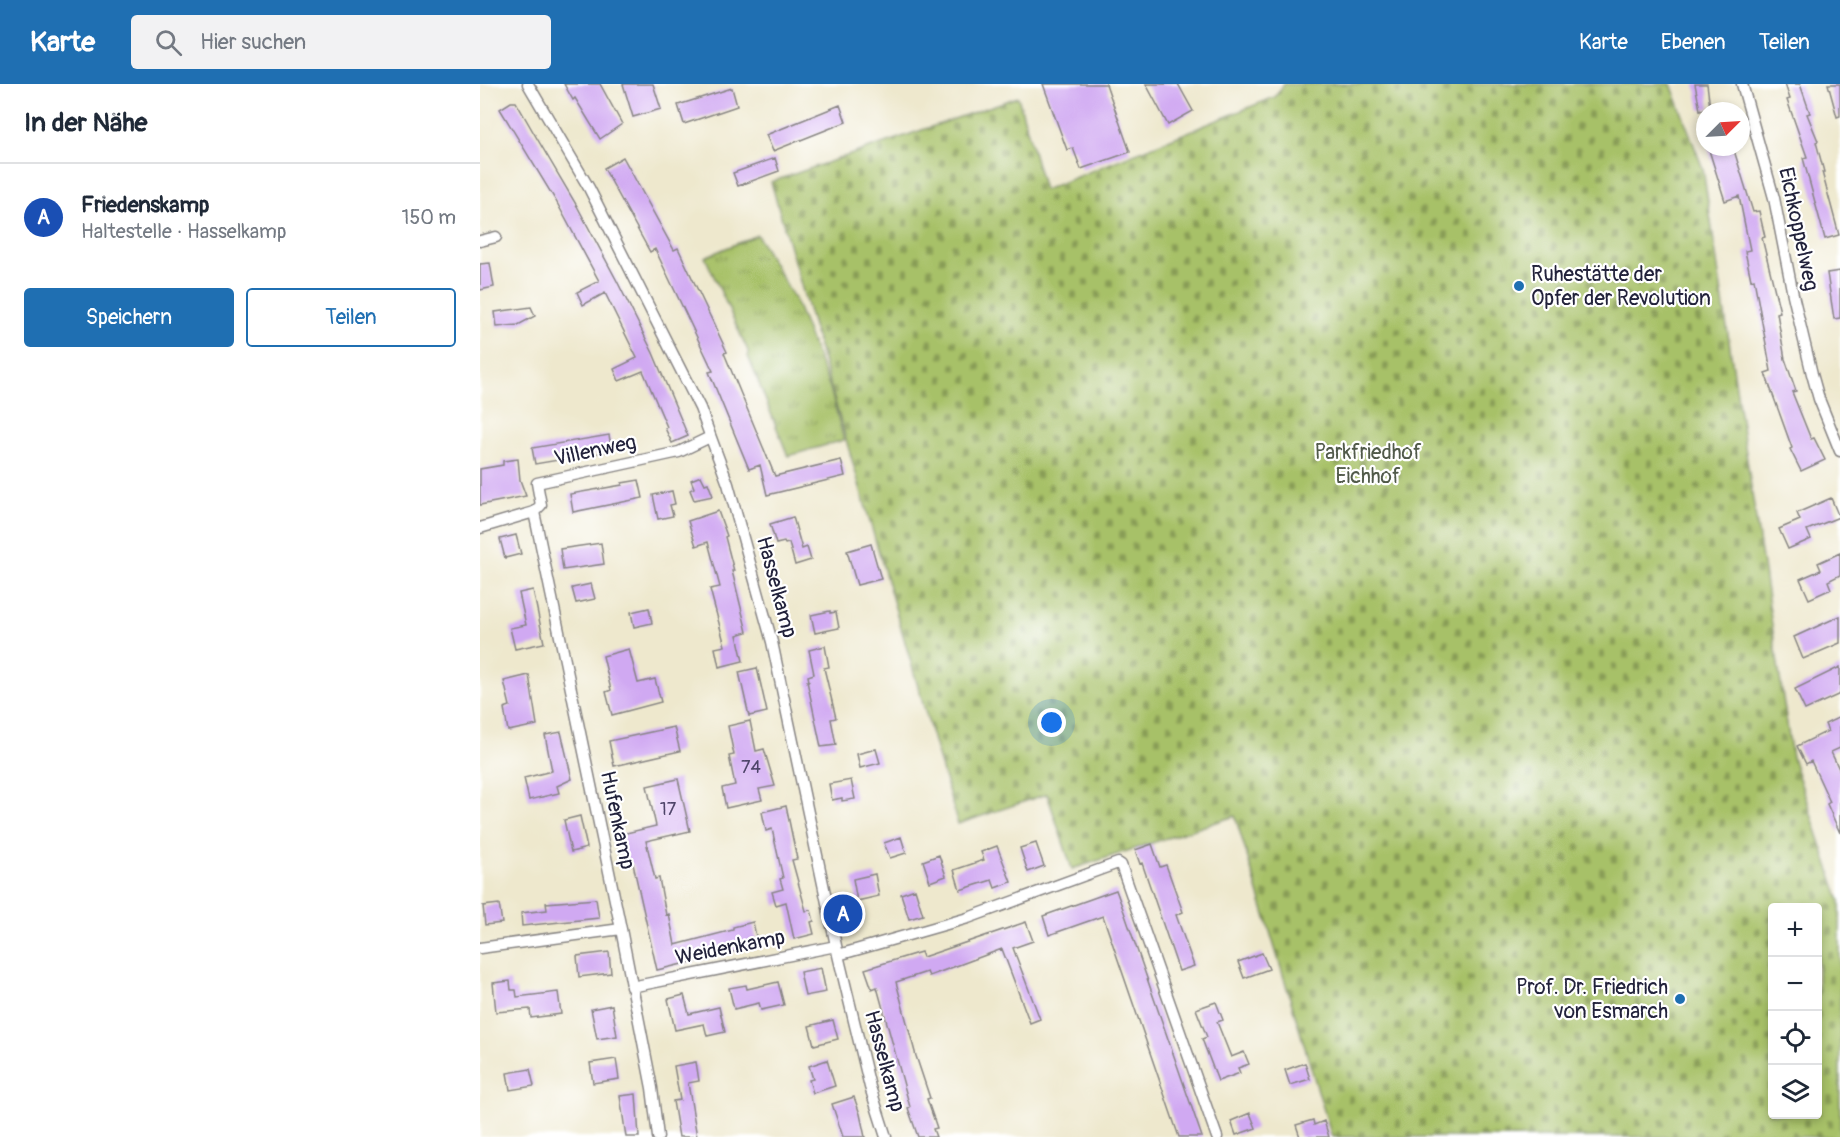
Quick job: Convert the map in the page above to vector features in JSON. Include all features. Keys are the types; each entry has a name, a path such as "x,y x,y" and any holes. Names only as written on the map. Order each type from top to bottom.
{"street":[{"name":"Hasselkamp","path":"528,84 589,188 700,408 737,512 772,642 837,950 870,1087 886,1137"},
{"name":"Eichkoppelweg","path":"1742,84 1774,198 1793,295 1812,374 1819,399 1840,451"},
{"path":"480,241 496,237"},
{"name":"Villenweg","path":"534,512 541,505 537,483 679,452 710,436"},
{"path":"480,528 534,512"},
{"name":"Hufenkamp","path":"534,512 621,929 652,1088 658,1137"},
{"name":"Weidenkamp","path":"631,987 837,950 968,918 1118,862 1121,865 1217,1137"},
{"path":"480,948 621,929"}],"green space":[{"name":"Parkfriedhof Eichhof","path":"1284,84 1671,84 1696,150 1696,156 1698,156 1703,169 1792,757 1840,901 1840,1137 1332,1137 1235,816 1072,869 1047,794 958,824 771,182 1018,97 1044,190 1275,97"},
{"path":"757,235 794,298 830,388 844,440 788,456 748,351 705,257"}],"building":[{"path":"564,84 600,84 622,124 600,139"},
{"path":"623,84 653,84 661,109 633,117"},
{"path":"1043,84 1106,84 1130,152 1081,169 1073,148 1067,150"},
{"path":"1146,84 1178,84 1193,111 1168,125"},
{"path":"1695,84 1707,84 1709,102 1698,102"},
{"path":"1785,84 1800,84 1810,113 1807,114 1818,141 1816,142 1824,172 1822,172 1839,235 1825,239 1803,158 1807,157 1787,100 1790,99"},
{"path":"1828,84 1840,84 1840,116 1837,117"},
{"path":"732,88 737,106 684,124 678,105"},
{"path":"511,102 516,102 577,206 617,281 653,353 688,436 672,443 643,371 619,381 614,369 637,358 605,293 583,305 577,292 599,281 556,201 500,109"},
{"path":"840,105 846,122 773,151 766,135"},
{"path":"1711,156 1736,156 1753,212 1759,211 1765,237 1762,238 1780,312 1777,313 1785,359 1796,391 1792,392 1811,439 1814,438 1825,460 1801,471 1790,449 1792,448 1765,373 1771,371 1754,279 1751,280 1745,251 1750,250 1739,196 1725,201"},
{"path":"623,157 674,250 678,248 727,352 724,353 775,476 841,460 845,476 767,495 760,465 749,469 709,372 713,371 655,249 650,252 604,168"},
{"path":"775,158 779,171 738,186 733,173"},
{"path":"490,263 494,287 480,290 480,264"},
{"path":"1840,271 1840,318 1834,319 1827,273"},
{"path":"531,307 535,316 518,325 497,327 495,312"},
{"path":"609,435 612,451 535,464 532,448"},
{"path":"518,459 520,480 526,496 480,505 480,469 503,465 503,461"},
{"path":"701,476 705,484 708,483 713,496 694,500 690,490 694,488 691,480"},
{"path":"639,480 643,498 573,512 570,494"},
{"path":"672,491 675,504 670,505 673,516 658,519 653,495"},
{"path":"1831,498 1839,517 1807,530 1811,539 1788,549 1779,529 1800,520 1797,513"},
{"path":"718,511 727,536 725,537 734,571 732,571 747,632 737,635 743,661 719,667 715,648 725,646 710,589 720,587 708,542 696,546 688,521"},
{"path":"793,517 802,549 807,547 811,560 795,565 789,543 776,544 770,524"},
{"path":"516,535 521,554 505,558 500,539"},
{"path":"601,543 604,564 563,570 560,549"},
{"path":"871,544 881,579 857,585 847,551"},
{"path":"1840,553 1840,575 1828,581 1831,589 1809,599 1800,579 1821,570 1818,563"},
{"path":"591,584 595,599 576,603 572,588"},
{"path":"533,590 544,643 515,649 510,628 526,625 519,593"},
{"path":"649,608 652,623 634,627 631,612"},
{"path":"830,611 830,613 836,612 839,628 815,633 811,615"},
{"path":"1840,616 1840,643 1803,659 1794,637"},
{"path":"825,646 829,667 824,668 836,718 831,719 836,745 821,747 807,681 809,681 808,676 814,674 809,650"},
{"path":"629,649 638,683 655,679 661,702 612,715 606,692 611,690 603,656"},
{"path":"1840,667 1840,694 1805,710 1795,689"},
{"path":"757,668 767,712 749,716 739,672"},
{"path":"529,675 537,725 508,731 504,708 510,706 504,681"},
{"path":"1840,717 1840,748 1831,752 1840,771 1840,833 1827,804 1830,802 1811,761 1806,764 1797,746 1828,731 1825,724"},
{"path":"750,721 756,751 764,749 775,786 759,789 762,800 726,808 722,788 735,785 729,756 734,755 728,726"},
{"path":"674,727 680,751 614,766 609,741"},
{"path":"561,732 572,779 557,786 559,793 529,800 524,778 552,771 545,735"},
{"path":"876,749 880,763 860,768 857,754"},
{"path":"678,779 690,831 646,841 655,879 659,878 675,945 733,930 733,927 753,922 758,946 657,970 633,864 623,866 617,840 623,838 622,834 656,826 647,786"},
{"path":"851,780 855,799 832,800 829,784"},
{"path":"786,806 797,859 792,860 806,911 811,910 814,921 811,922 814,934 794,939 786,902 776,905 772,892 783,889 780,879 783,878 772,829 766,831 762,812"},
{"path":"580,816 587,848 571,852 564,820"},
{"path":"901,837 906,853 890,858 884,843"},
{"path":"1036,843 1044,866 1028,872 1020,848"},
{"path":"1152,844 1160,867 1166,865 1183,912 1176,915 1194,966 1179,971 1142,863 1140,864 1135,850"},
{"path":"997,846 1011,882 995,888 992,880 960,890 954,870 984,860 981,852"},
{"path":"939,855 946,876 930,882 923,861"},
{"path":"875,874 879,896 857,901 853,879"},
{"path":"915,889 923,915 909,919 901,894"},
{"path":"1116,890 1202,1137 1179,1137 1103,916 1049,935 1043,916"},
{"path":"596,899 599,918 522,926 521,913 547,910 546,903"},
{"path":"499,904 502,923 485,925 483,906"},
{"path":"1026,922 1033,941 1013,948 1040,1019 1030,1023 1002,949 929,976 927,972 896,982 937,1128 933,1129 936,1137 918,1137 908,1108 910,1107 877,987 872,989 865,969 921,952 923,957"},
{"path":"609,952 611,973 579,977 577,956"},
{"path":"1262,953 1269,969 1244,978 1238,962"},
{"path":"821,968 826,992 805,996 800,972"},
{"path":"510,981 511,990 516,990 517,997 558,992 561,1014 531,1018 530,1009 496,1012 493,983"},
{"path":"778,982 784,1005 761,1010 759,1003 734,1009 729,988 746,985 747,989"},
{"path":"684,995 689,1014 719,1007 725,1032 707,1036 704,1024 675,1030 668,999"},
{"path":"1216,1002 1223,1020 1217,1022 1231,1057 1244,1052 1249,1064 1238,1068 1240,1073 1218,1081 1202,1039 1207,1037 1196,1009"},
{"path":"612,1005 617,1036 597,1039 591,1009"},
{"path":"833,1020 838,1039 814,1045 809,1026"},
{"path":"616,1059 619,1079 593,1083 590,1063"},
{"path":"827,1060 835,1086 813,1093 809,1080 813,1079 809,1066"},
{"path":"696,1062 699,1081 688,1083 697,1137 679,1137 673,1101 680,1100 674,1066"},
{"path":"1305,1063 1310,1079 1290,1085 1285,1070"},
{"path":"530,1069 534,1086 510,1090 507,1073"},
{"path":"636,1094 639,1137 626,1137 620,1096"},
{"path":"854,1097 865,1137 843,1137 832,1104"},
{"path":"1250,1113 1256,1128 1236,1135 1231,1121"},
{"path":"1313,1120 1314,1125 1324,1121 1329,1137 1300,1137 1296,1125"}],"place":[{"name":"Ruhestätte der Opfer der Revolution","path":"1519,286"},
{"name":"Friedenskamp","path":"843,914"},
{"name":"Prof. Dr. Friedrich von Esmarch","path":"1680,999"}]}
